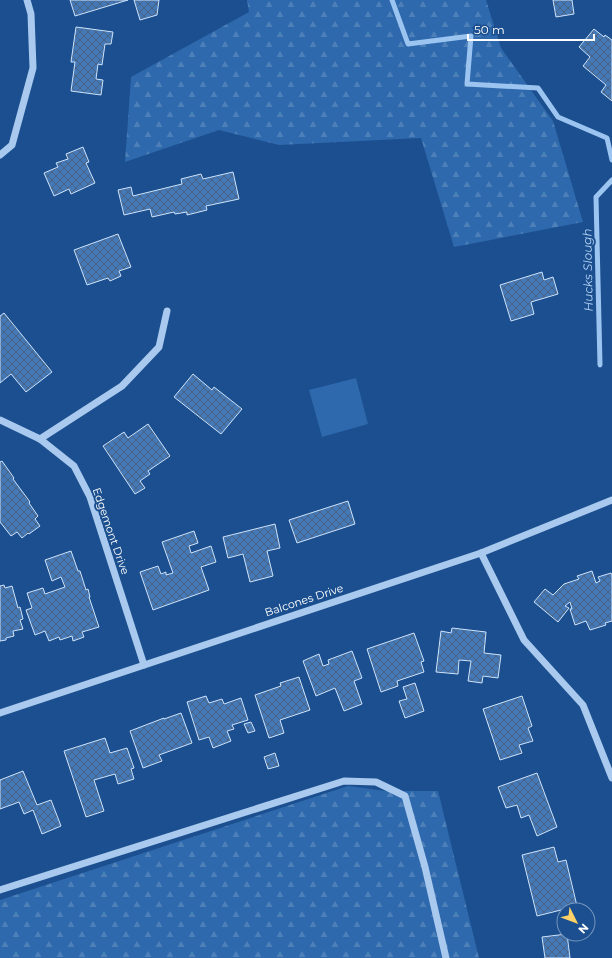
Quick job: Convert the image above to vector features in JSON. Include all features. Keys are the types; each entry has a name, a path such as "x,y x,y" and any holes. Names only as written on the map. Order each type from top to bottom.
{"street":[{"path":"0,155 12,145 33,68 31,14 28,0"},
{"path":"40,439 122,386 159,347 167,311"},
{"name":"Edgemont Drive","path":"0,420 40,439 74,466 90,498 144,665"},
{"name":"Balcones Drive","path":"0,713 481,553 612,500"},
{"path":"481,553 524,640 582,705 612,778"},
{"path":"0,890 344,781 376,782 405,796 425,867 446,958"}],"green space":[{"path":"247,0 486,0 501,48 553,121 583,222 454,247 421,138 279,145 219,130 125,162 131,77 249,12"},
{"path":"356,378 368,424 322,437 309,390"},
{"path":"348,786 386,791 438,791 479,958 0,958 0,900"}],"building":[{"path":"70,0 128,0 75,16"},
{"path":"134,0 159,0 157,15 140,20"},
{"path":"553,0 572,0 574,14 556,17"},
{"path":"76,27 113,32 111,44 105,44 102,65 98,64 96,79 103,80 101,95 71,91 75,62 71,62"},
{"path":"594,29 604,37 605,35 612,40 612,101 601,92 606,85 583,66 590,57 579,47"},
{"path":"83,147 89,162 86,163 95,183 71,194 69,189 54,196 44,173 58,167 56,163 68,159 66,154"},
{"path":"233,172 239,199 206,206 207,210 187,215 187,212 175,214 174,212 152,217 150,209 124,215 118,190 131,187 133,196 182,184 181,179 201,174 203,179"},
{"path":"118,234 131,267 119,271 121,276 110,281 108,278 87,285 74,250"},
{"path":"542,272 544,280 553,277 558,294 531,302 534,314 511,321 500,285"},
{"path":"4,313 52,372 26,392 11,374 0,383 0,316"},
{"path":"193,374 212,390 214,387 242,409 221,434 174,397"},
{"path":"148,424 170,456 148,471 150,474 140,481 145,488 135,494 103,446 124,432 128,438"},
{"path":"2,461 38,516 35,519 40,526 22,538 17,532 11,536 0,522 0,462"},
{"path":"348,501 355,524 297,543 289,520"},
{"path":"275,524 280,548 267,551 273,576 250,582 243,554 228,558 223,537"},
{"path":"194,531 198,543 189,546 191,553 211,546 216,562 201,567 209,590 153,610 140,572 158,566 161,574 166,572 166,575 173,573 162,542"},
{"path":"71,551 78,571 80,571 86,590 88,589 89,597 99,627 82,632 84,637 73,641 72,636 60,640 59,637 49,641 45,631 35,635 26,610 32,608 27,593 43,588 45,594 65,587 61,577 52,581 45,560"},
{"path":"592,571 596,583 600,581 598,577 611,573 612,575 612,621 605,623 606,625 590,630 586,621 575,625 570,609 572,609 570,602 565,606 569,608 558,622 534,602 545,589 553,595 564,584 579,579 577,576"},
{"path":"4,585 5,588 12,586 18,608 20,607 23,619 20,620 23,629 13,631 14,636 0,641 0,586"},
{"path":"452,628 486,632 484,653 501,655 498,678 483,676 482,683 468,681 471,661 459,660 458,674 436,672 441,631 451,633"},
{"path":"414,633 424,661 421,662 424,672 397,681 398,686 381,692 367,649"},
{"path":"352,651 362,678 354,681 362,704 344,711 335,688 316,696 303,661 319,654 323,666 329,664 328,660"},
{"path":"299,677 310,710 280,720 284,733 269,738 255,695 281,686 280,683"},
{"path":"415,683 424,711 405,718 399,701 407,699 403,687"},
{"path":"206,696 209,703 222,699 224,704 241,698 248,720 232,725 234,729 227,731 231,741 213,748 209,737 199,740 187,702"},
{"path":"522,696 532,726 528,728 533,741 519,745 522,753 500,760 483,709"},
{"path":"181,713 192,743 159,755 162,761 143,768 130,731"},
{"path":"251,722 255,731 248,733 244,724"},
{"path":"105,738 110,753 127,748 134,768 131,769 134,779 118,784 115,774 94,780 104,811 86,817 64,751"},
{"path":"275,753 279,766 268,769 264,757"},
{"path":"23,771 37,805 51,800 61,826 42,834 33,810 24,814 19,802 0,809 0,780"},
{"path":"537,773 557,827 537,836 529,815 521,818 517,805 506,808 498,787"},
{"path":"554,847 558,862 566,860 576,902 556,902 556,911 537,916 522,855"},
{"path":"556,935 556,942 568,942 570,958 545,958 542,937"}],"waterway":[{"name":"Hucks Slough","path":"392,0 408,44 471,36 467,84 538,88 558,117 607,138 612,160"},
{"name":"Hucks Slough","path":"600,365 596,197 612,180"}]}
